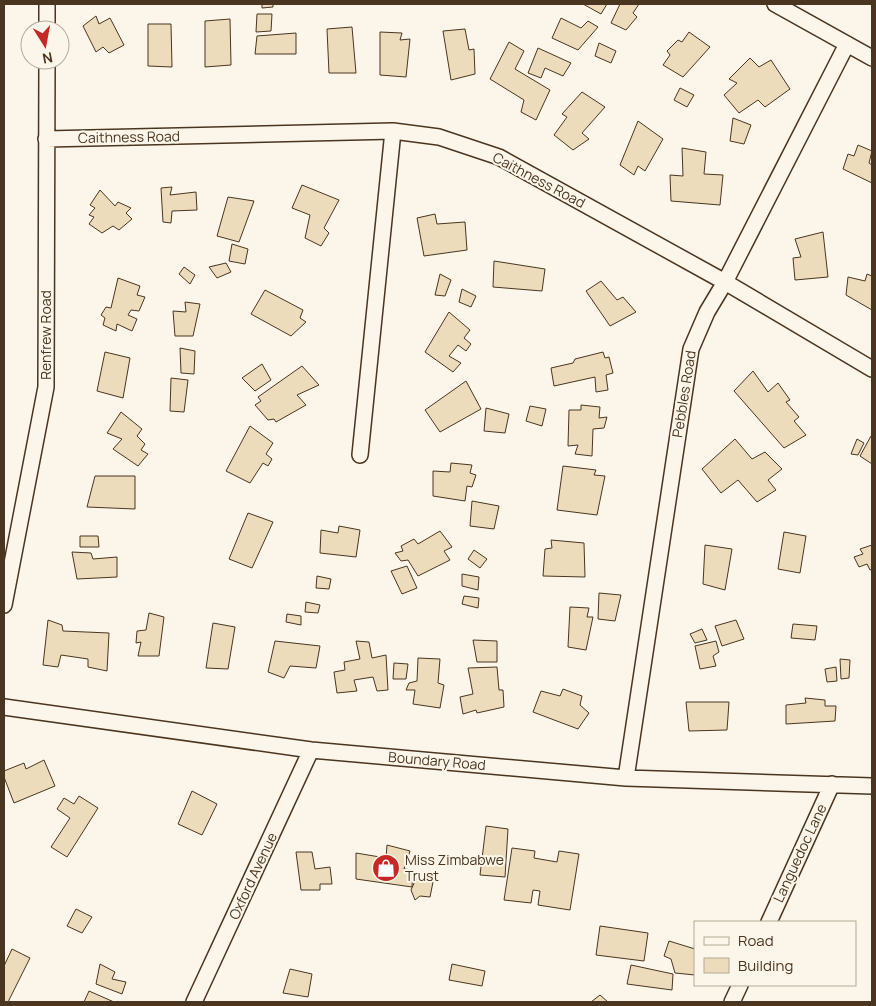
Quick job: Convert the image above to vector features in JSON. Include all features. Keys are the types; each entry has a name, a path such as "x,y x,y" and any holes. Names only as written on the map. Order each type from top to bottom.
{"street":[{"path":"47,4 47,20"},
{"path":"775,4 872,58"},
{"name":"Pebbles Road","path":"626,778 690,349 707,312 725,282 847,44"},
{"name":"Renfrew Road","path":"4,605 46,387 47,70"},
{"path":"360,455 393,131"},
{"name":"Caithness Road","path":"46,138 393,131 439,137 499,157 725,282 872,370"},
{"name":"Boundary Road","path":"4,706 311,750 626,778 872,786"},
{"name":"Oxford Avenue","path":"194,1002 311,750"},
{"name":"Languedoc Lane","path":"769,921 832,784"},
{"path":"732,1002 740,986"}],"building":[{"path":"262,4 273,4 273,7 262,8"},
{"path":"583,4 607,4 601,14"},
{"path":"620,4 639,4 633,13 637,17 626,30 611,23"},
{"path":"257,14 272,14 271,31 256,32"},
{"path":"96,16 99,24 110,18 124,45 109,53 103,47 96,52 83,26"},
{"path":"561,18 581,28 588,21 598,27 578,50 552,38"},
{"path":"230,19 231,65 205,67 205,21"},
{"path":"148,24 171,24 172,67 148,66"},
{"path":"352,27 356,73 329,73 327,29"},
{"path":"465,29 469,50 474,49 475,74 451,80 443,31"},
{"path":"380,32 402,33 400,40 410,39 406,77 380,75"},
{"path":"689,32 710,47 683,77 663,65 670,55 667,51 678,40 682,42"},
{"path":"296,33 296,54 255,54 257,36"},
{"path":"509,42 524,51 515,69 550,90 536,120 521,112 524,100 490,79"},
{"path":"599,43 616,51 611,63 595,56"},
{"path":"538,48 571,63 563,76 545,68 541,78 528,73"},
{"path":"750,58 759,67 771,60 790,89 765,107 758,100 739,113 724,95 737,83 729,79"},
{"path":"680,88 694,95 687,107 674,100"},
{"path":"582,92 605,107 582,133 589,139 573,150 554,135 567,117 562,114"},
{"path":"733,118 751,125 744,144 730,141"},
{"path":"638,121 663,139 645,171 638,166 634,175 620,165"},
{"path":"858,145 872,151 869,163 872,165 872,183 843,169 848,154 854,156"},
{"path":"682,148 706,152 704,174 723,175 720,205 671,201 670,175 683,176"},
{"path":"302,185 339,200 324,228 329,233 321,246 305,238 310,215 292,208"},
{"path":"172,187 170,195 196,192 197,210 172,211 171,223 163,222 161,188"},
{"path":"100,190 115,206 118,202 131,208 126,213 132,219 119,230 113,226 102,233 89,224 94,217 89,215 95,208 90,205"},
{"path":"228,197 254,201 239,242 217,236"},
{"path":"435,214 437,224 465,222 467,250 424,256 417,218"},
{"path":"823,232 828,277 795,280 793,258 801,257 795,239"},
{"path":"232,244 248,249 245,264 229,261"},
{"path":"494,261 545,269 542,291 493,287"},
{"path":"226,263 231,272 217,278 209,267"},
{"path":"184,267 195,275 190,284 179,274"},
{"path":"440,274 451,280 445,296 435,295"},
{"path":"867,274 872,276 872,310 846,295 848,277 865,281"},
{"path":"118,278 140,286 137,295 145,297 139,311 131,310 128,315 137,319 132,331 117,324 116,331 103,325 105,318 101,315 106,307 111,308"},
{"path":"601,281 617,300 623,297 636,312 610,326 586,291"},
{"path":"462,289 476,296 471,307 459,302"},
{"path":"265,290 303,310 300,318 306,322 291,336 251,314"},
{"path":"185,302 200,304 193,336 175,336 173,311 186,312"},
{"path":"449,312 470,330 464,338 471,344 466,351 458,345 449,356 461,363 453,372 425,352"},
{"path":"180,348 195,351 194,374 181,373"},
{"path":"105,352 130,358 123,398 97,391"},
{"path":"603,352 605,358 609,357 613,373 606,375 608,390 596,392 595,377 554,386 551,368 573,363 575,359"},
{"path":"262,364 271,380 255,391 242,378"},
{"path":"302,366 319,385 297,395 306,405 276,422 274,419 268,420 255,405 261,401 258,397"},
{"path":"753,371 768,392 778,383 790,400 786,402 799,417 794,421 806,435 784,448 734,391"},
{"path":"171,378 188,380 184,412 170,411"},
{"path":"466,381 481,409 440,432 425,410"},
{"path":"581,405 600,407 599,418 607,417 604,428 593,429 592,456 575,454 578,445 568,446 569,410 581,410"},
{"path":"530,406 546,409 542,426 526,421"},
{"path":"486,408 509,414 505,433 484,431"},
{"path":"121,412 142,429 137,436 145,444 141,450 148,454 138,466 113,449 122,439 107,433"},
{"path":"250,426 273,443 266,454 272,459 268,466 263,463 250,483 226,471"},
{"path":"872,437 872,464 860,456"},
{"path":"735,439 752,459 765,452 782,469 768,480 776,490 757,502 738,480 721,493 702,469"},
{"path":"857,439 864,443 858,455 851,454"},
{"path":"451,463 472,465 470,473 476,475 472,487 467,486 465,501 433,496 433,471 450,472"},
{"path":"563,466 596,470 594,475 605,476 597,515 557,510"},
{"path":"95,476 135,476 135,509 87,507"},
{"path":"472,501 499,506 494,529 470,526"},
{"path":"248,513 273,522 252,568 229,559"},
{"path":"339,526 360,530 356,557 320,553 321,530 338,533"},
{"path":"440,531 452,547 444,551 450,560 418,576 408,560 401,561 395,553 403,551 401,546 414,539 418,544"},
{"path":"784,532 806,536 800,573 778,569"},
{"path":"80,536 98,536 99,547 80,547"},
{"path":"551,540 584,543 585,577 543,576 545,549 552,548"},
{"path":"705,545 732,549 725,590 703,584"},
{"path":"872,545 872,569 870,570 867,564 859,567 854,557 863,554 860,549"},
{"path":"474,550 487,559 480,568 468,559"},
{"path":"72,552 91,553 93,559 117,557 117,577 77,579"},
{"path":"407,566 417,588 402,594 391,571"},
{"path":"462,574 479,577 478,590 462,586"},
{"path":"317,576 331,579 329,589 316,588"},
{"path":"599,593 621,595 615,621 598,619"},
{"path":"464,596 479,598 478,608 462,604"},
{"path":"306,602 320,605 318,613 305,612"},
{"path":"570,607 589,608 587,617 593,617 586,650 568,647"},
{"path":"149,613 164,617 159,656 138,656 141,642 136,643 137,631 146,630"},
{"path":"287,614 301,616 301,625 286,622"},
{"path":"48,620 62,625 63,631 109,633 107,671 88,667 88,659 61,655 58,667 43,665"},
{"path":"736,620 744,639 722,646 715,626"},
{"path":"213,623 235,627 228,669 206,668"},
{"path":"793,624 817,626 815,640 791,638"},
{"path":"702,629 707,640 695,643 690,634"},
{"path":"473,640 497,641 497,662 477,662"},
{"path":"275,641 320,646 316,668 290,666 284,678 268,672"},
{"path":"356,641 369,642 372,658 386,655 388,690 377,691 373,677 354,680 357,691 337,693 334,672 345,670 344,662 360,659"},
{"path":"716,641 719,652 713,656 716,666 700,669 695,646"},
{"path":"418,658 440,659 438,683 444,685 440,708 413,704 415,690 406,690 409,683 417,681"},
{"path":"840,659 850,660 849,678 841,679"},
{"path":"394,663 408,664 406,679 393,679"},
{"path":"497,667 499,690 503,690 504,707 477,713 476,710 463,714 460,697 473,694 468,668"},
{"path":"836,667 837,681 827,682 825,669"},
{"path":"563,689 582,696 580,705 589,713 578,729 533,712 541,691 560,696"},
{"path":"805,698 825,700 825,706 836,706 835,721 786,724 786,705 806,703"},
{"path":"686,702 729,702 727,730 689,731"},
{"path":"44,760 55,786 14,803 4,777 4,771 24,763 26,769"},
{"path":"192,791 217,804 202,835 178,824"},
{"path":"79,796 98,808 67,857 51,847 70,818 57,809 64,798 74,804"},
{"path":"486,826 508,829 505,877 480,875"},
{"path":"387,845 410,851 404,869 413,870 412,887 356,879 356,853 386,858"},
{"path":"512,848 535,851 534,858 557,862 559,851 579,854 570,910 538,905 540,891 533,890 531,903 504,900"},
{"path":"296,852 312,852 315,869 330,867 332,884 320,884 320,890 301,890"},
{"path":"416,879 433,882 430,897 420,896 415,900 411,890"},
{"path":"76,909 92,917 82,933 67,926"},
{"path":"600,926 648,933 644,961 596,955"},
{"path":"669,941 694,949 694,975 675,973 671,959 664,956"},
{"path":"12,949 30,958 8,1002 4,1002 4,966"},
{"path":"100,964 115,972 112,979 126,982 122,994 96,984"},
{"path":"452,964 485,971 482,986 449,980"},
{"path":"631,965 673,974 672,990 627,984"},
{"path":"290,969 312,974 308,997 283,993"},
{"path":"89,991 114,1002 84,1002"},
{"path":"600,995 608,1002 591,1002"}],"place":[{"name":"Miss Zimbabwe Trust","path":"386,868"}]}
